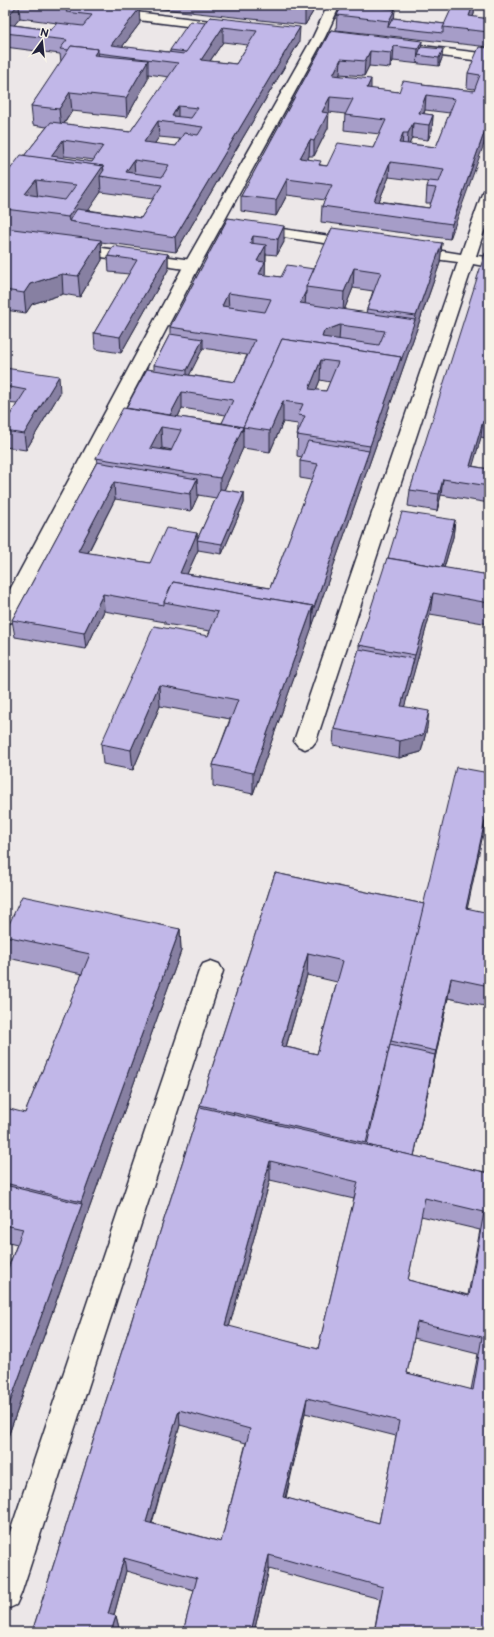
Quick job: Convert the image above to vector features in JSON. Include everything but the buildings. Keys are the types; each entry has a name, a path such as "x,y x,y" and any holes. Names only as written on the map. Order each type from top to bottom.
{"street":[{"path":"5,617 192,265 327,38 334,5"},
{"path":"100,12 233,28"},
{"path":"304,36 327,38"},
{"path":"404,48 489,58"},
{"path":"305,741 489,194"},
{"path":"216,224 373,246"},
{"path":"60,247 192,265"},
{"path":"397,249 489,262"},
{"path":"5,1594 211,972"}]}
